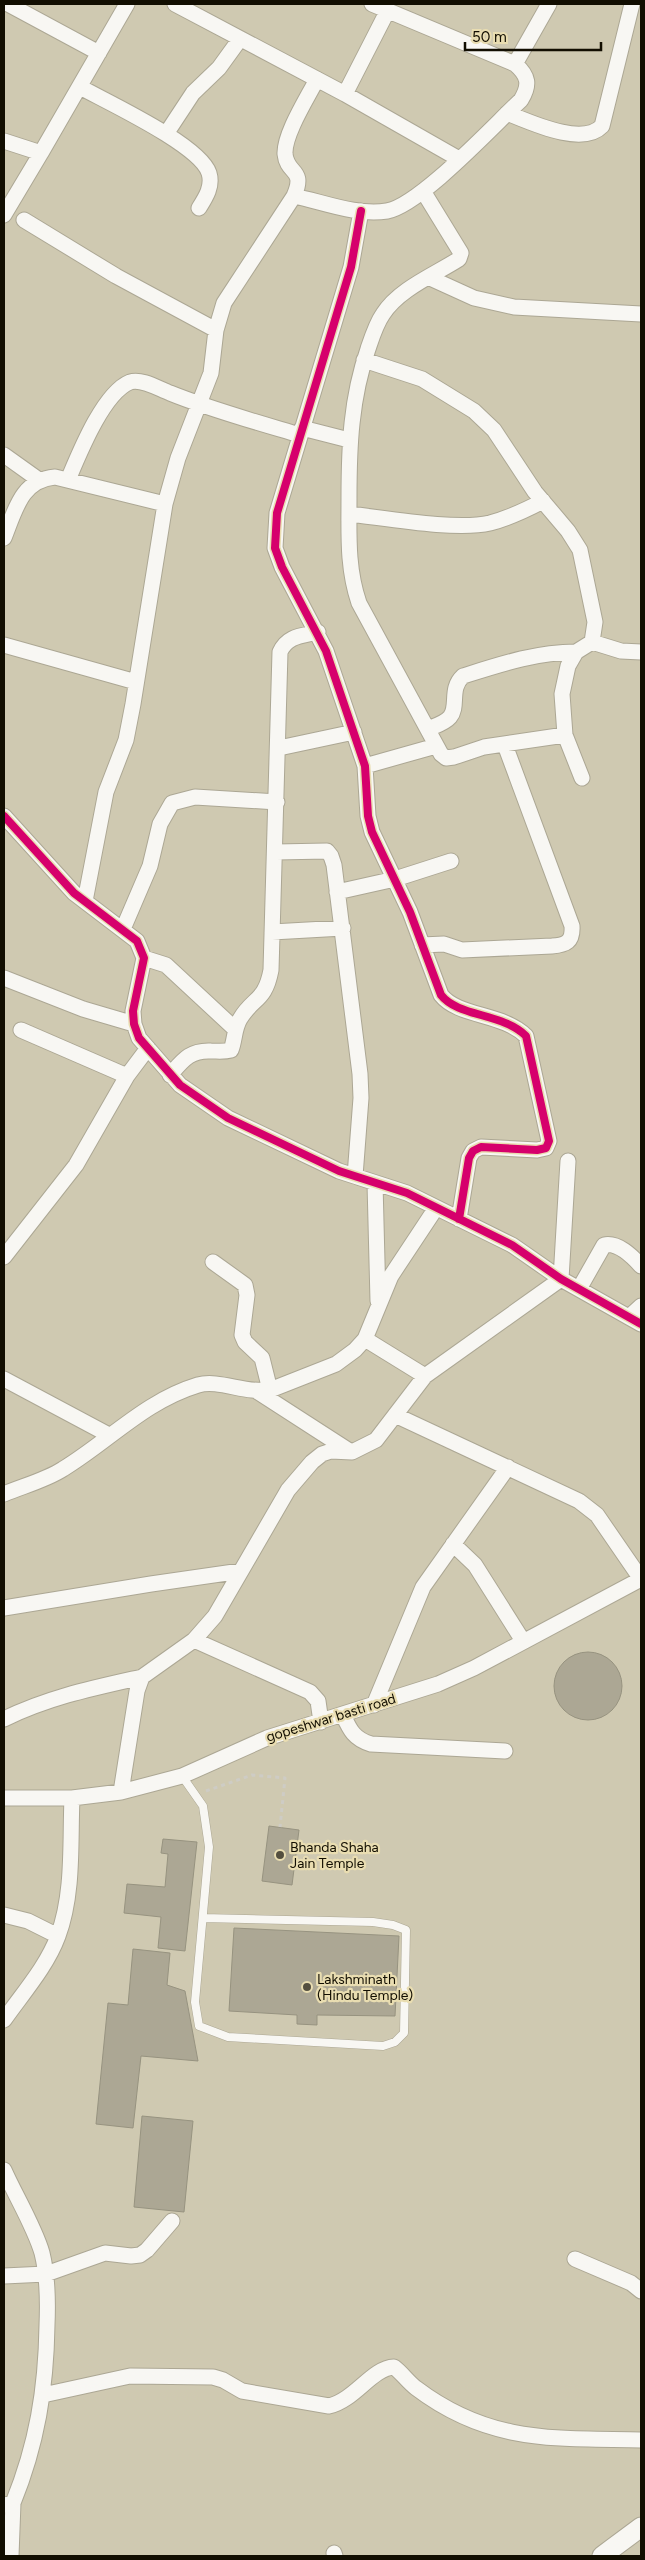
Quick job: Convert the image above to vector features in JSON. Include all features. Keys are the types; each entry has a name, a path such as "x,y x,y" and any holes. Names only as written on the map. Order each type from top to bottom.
{"street":[{"path":"8,4 99,53"},
{"path":"4,215 128,4"},
{"path":"175,4 317,79 458,159"},
{"path":"294,196 361,211 385,211 400,208 439,179 521,100 527,90 528,80 524,72 515,64 372,4"},
{"path":"515,64 548,4"},
{"path":"507,113 564,132 585,134 596,132 602,126 632,4"},
{"path":"344,94 388,10"},
{"path":"166,134 193,93 219,68 240,39"},
{"path":"85,901 106,792 126,740 165,504 178,458 212,373 216,330 224,303 294,196 299,184 297,174 285,154 288,142 317,79"},
{"path":"80,87 166,134 198,158 208,171 210,181 209,191 199,208"},
{"path":"4,141 41,153"},
{"path":"422,191 461,253 459,259 396,298 383,314 358,377 349,440 349,558 352,582 357,596 436,746 446,758 484,747 565,735"},
{"path":"361,211 351,267 277,513 274,532 275,548 282,568 318,632 368,776 368,816 372,832 395,879 441,995 445,1001 516,1026 526,1036 549,1141 546,1148 537,1150 481,1147 473,1151 469,1158 459,1219"},
{"path":"24,220 116,276 216,330"},
{"path":"430,278 474,298 514,307 641,314"},
{"path":"364,360 422,378 474,411 494,430 543,501 568,531 580,550 585,565 595,622 592,642"},
{"path":"68,480 82,444 104,408 119,390 131,382 143,382 200,406 301,432 349,440"},
{"path":"4,455 39,480"},
{"path":"4,538 16,505 27,488 39,480 55,477 165,504"},
{"path":"349,514 439,523 488,523 514,515 543,501"},
{"path":"170,1075 187,1056 194,1052 225,1052 231,1050 241,1017 264,994 268,984 276,852 280,652 284,643 293,638 318,632"},
{"path":"582,778 565,735 562,694 568,666 576,652 592,642 621,651 641,652"},
{"path":"4,645 136,682"},
{"path":"428,729 449,719 452,713 455,688 457,682 463,676 520,658 554,652 576,652"},
{"path":"279,748 354,732"},
{"path":"422,945 444,944 462,950 558,945 569,941 572,935 572,926 505,745"},
{"path":"365,766 436,746"},
{"path":"123,929 150,866 160,824 172,803 194,796 277,802"},
{"path":"4,816 74,893 137,941 144,958 133,1012 134,1024 139,1038 170,1075 198,1098 228,1118 339,1171 407,1193 512,1245 561,1279 635,1321 641,1306"},
{"path":"276,852 327,851 334,865 360,1074 361,1098 355,1176"},
{"path":"338,892 395,879 451,861"},
{"path":"272,932 343,928"},
{"path":"144,958 166,965 236,1029"},
{"path":"4,978 83,1009 134,1024"},
{"path":"21,1030 127,1076"},
{"path":"4,1257 76,1165 127,1076 148,1048"},
{"path":"561,1279 568,1161"},
{"path":"375,1183 378,1310"},
{"path":"4,1494 62,1469 142,1410 201,1384 264,1391 336,1364 355,1350 365,1339 391,1276 436,1208"},
{"path":"579,1289 604,1245 617,1246 641,1266"},
{"path":"213,1262 245,1285 247,1295 242,1335 245,1342 262,1358 264,1391"},
{"path":"4,1719 35,1704 64,1695 142,1677 194,1640 215,1616 299,1475 322,1454 331,1451 352,1452 376,1440 425,1376 561,1279"},
{"path":"365,1339 425,1376"},
{"path":"4,1379 110,1435"},
{"path":"264,1391 352,1452"},
{"path":"395,1415 559,1491 597,1515 641,1579"},
{"path":"374,1705 423,1587 508,1467"},
{"path":"453,1544 475,1565 523,1641"},
{"path":"4,1608 151,1584 241,1572"},
{"name":"gopeshwar basti road","path":"4,1798 72,1798 121,1792 182,1776 266,1738 322,1722 438,1684 641,1579"},
{"path":"194,1640 310,1692 318,1701 322,1722"},
{"path":"121,1792 135,1700 142,1677"},
{"path":"343,1715 352,1734 360,1741 371,1744 505,1750"},
{"path":"4,2020 42,1966 58,1936 67,1903 72,1798"},
{"path":"4,1915 28,1921 58,1936"},
{"path":"4,2170 41,2251 46,2274 47,2370 28,2465 8,2504 11,2556"},
{"path":"4,2276 46,2274 105,2253 130,2256 140,2255 147,2250 172,2221"},
{"path":"575,2259 631,2283 641,2291"},
{"path":"43,2395 130,2376 213,2377 223,2380 242,2391 329,2406 337,2404 358,2390 379,2370 394,2367 415,2387 437,2402 490,2428 517,2435 544,2438 641,2440"},
{"path":"602,2556 641,2527"}],"lane":[{"path":"182,1776 203,1806 209,1847 195,2002 199,2026 228,2037 383,2046 395,2042 404,2033 406,1930 393,1925 373,1922 203,1918"}],"path":[{"path":"196,1796 218,1785 252,1775 285,1778 280,1827"}],"building":[{"path":"588,1652 601,1654 612,1662 620,1673 622,1686 620,1699 612,1710 601,1718 588,1720 575,1718 564,1710 556,1699 554,1686 556,1673 564,1662 575,1654"},
{"name":"Bhanda Shaha Jain Temple","path":"269,1826 299,1830 292,1885 262,1881"},
{"path":"163,1839 197,1842 185,1951 158,1948 161,1917 124,1913 127,1884 165,1887 168,1854 161,1853"},
{"path":"234,1928 399,1936 395,2016 317,2015 317,2025 297,2024 297,2015 229,2011"},
{"path":"133,1949 170,1953 167,1985 185,1991 198,2061 141,2056 133,2128 96,2124 108,2003 128,2005"},
{"path":"142,2116 193,2121 184,2212 134,2207"}],"cycle path":[{"path":"361,211 351,267 277,513 275,548 282,567 326,651 365,766 368,816 372,832 410,912 441,995 458,1007 505,1023 526,1036 549,1141 546,1148 537,1150 481,1147 473,1151 469,1158 459,1219"},
{"path":"4,816 74,893 137,941 144,958 133,1011 134,1024 139,1038 180,1085 228,1118 339,1171 407,1193 512,1245 561,1279 641,1324"}],"place":[{"name":"Bhanda Shaha Jain Temple","path":"280,1855"},
{"name":"Lakshminath (Hindu Temple)","path":"307,1987"}]}
